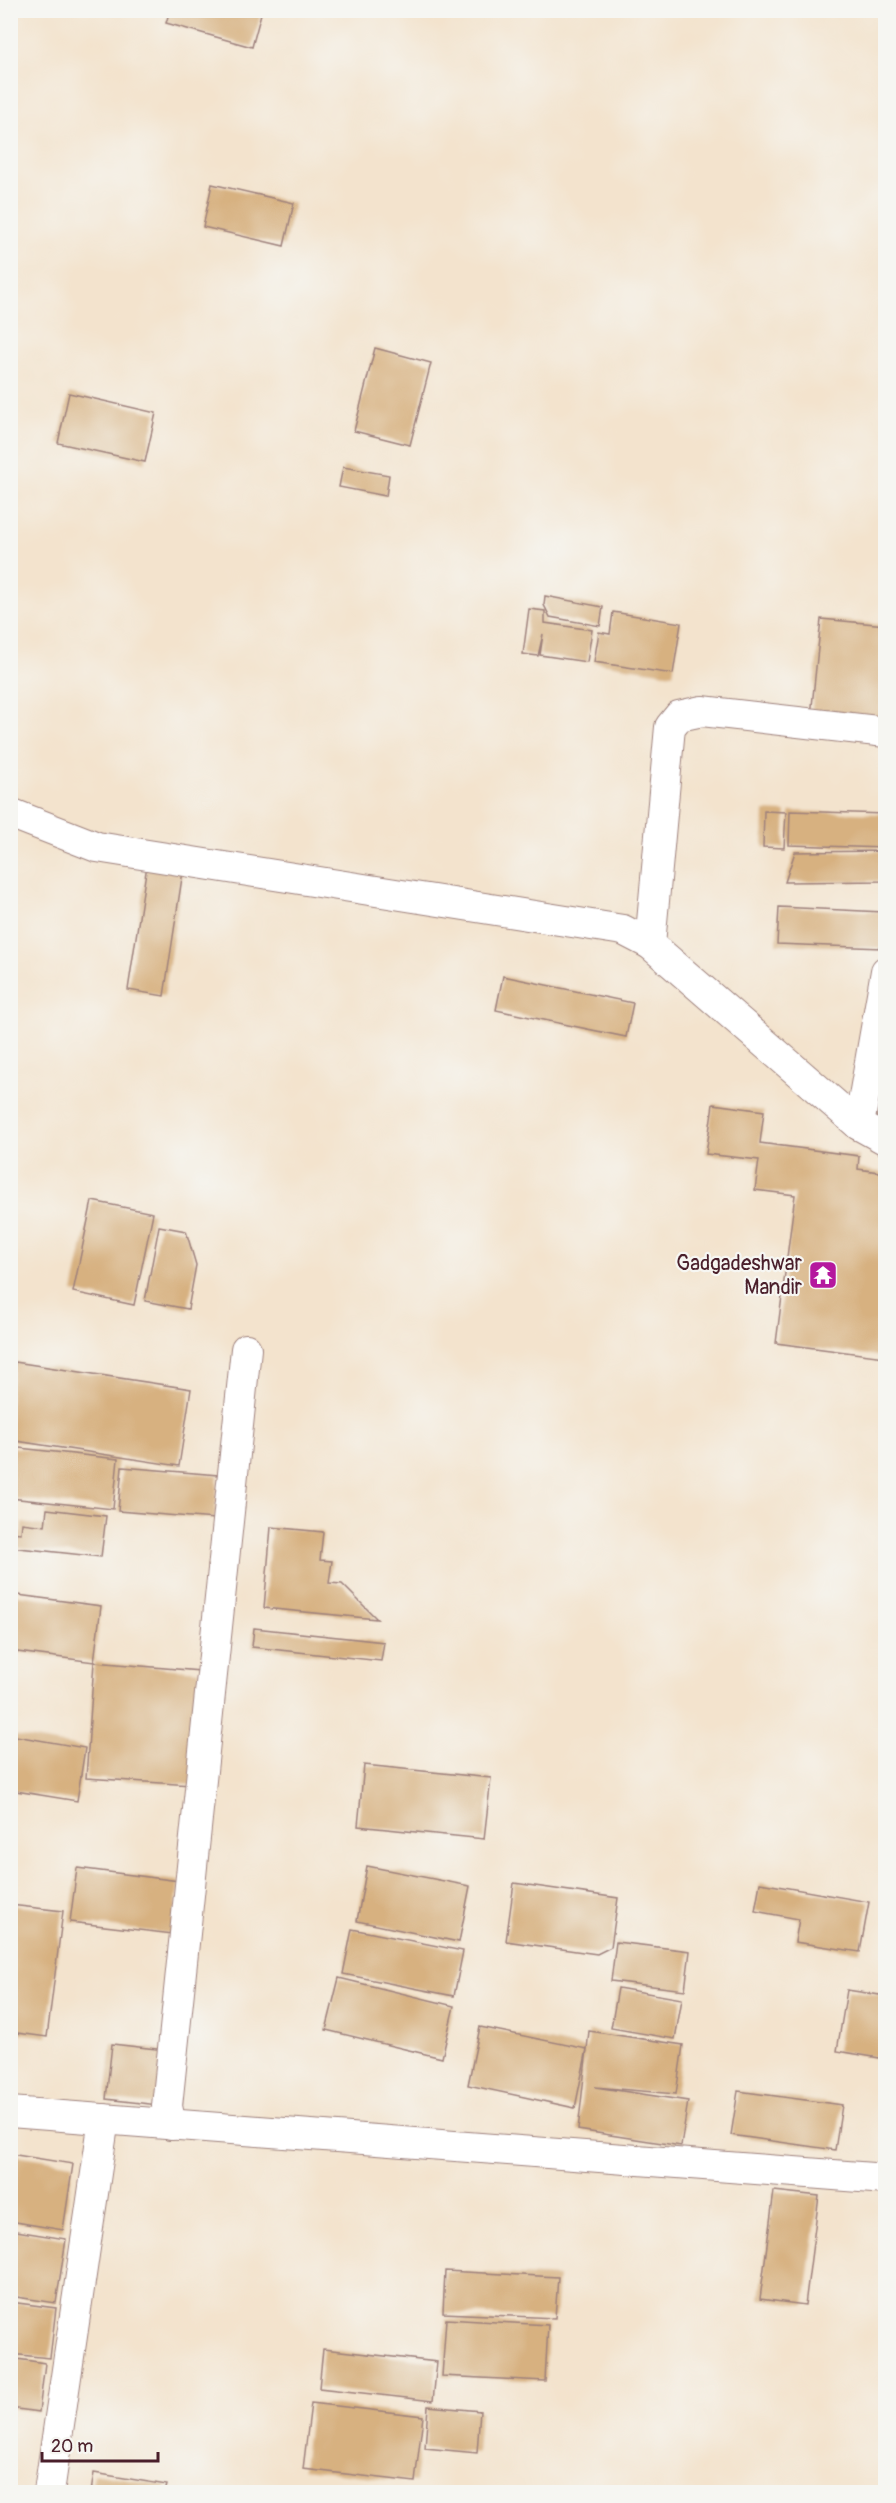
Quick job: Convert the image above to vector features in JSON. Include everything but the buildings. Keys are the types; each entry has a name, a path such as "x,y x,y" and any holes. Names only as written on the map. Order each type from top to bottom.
{"street":[{"path":"650,944 670,727 679,716 702,711 885,732"},
{"path":"10,813 97,847 623,930 650,944 859,1125 885,1140"},
{"path":"859,1125 885,971"},
{"path":"171,2124 167,2106 246,1349"},
{"path":"10,2112 885,2179"},
{"path":"49,2493 104,2119"}],"place":[{"name":"Gadgadeshwar Mandir","path":"823,1275"}]}
